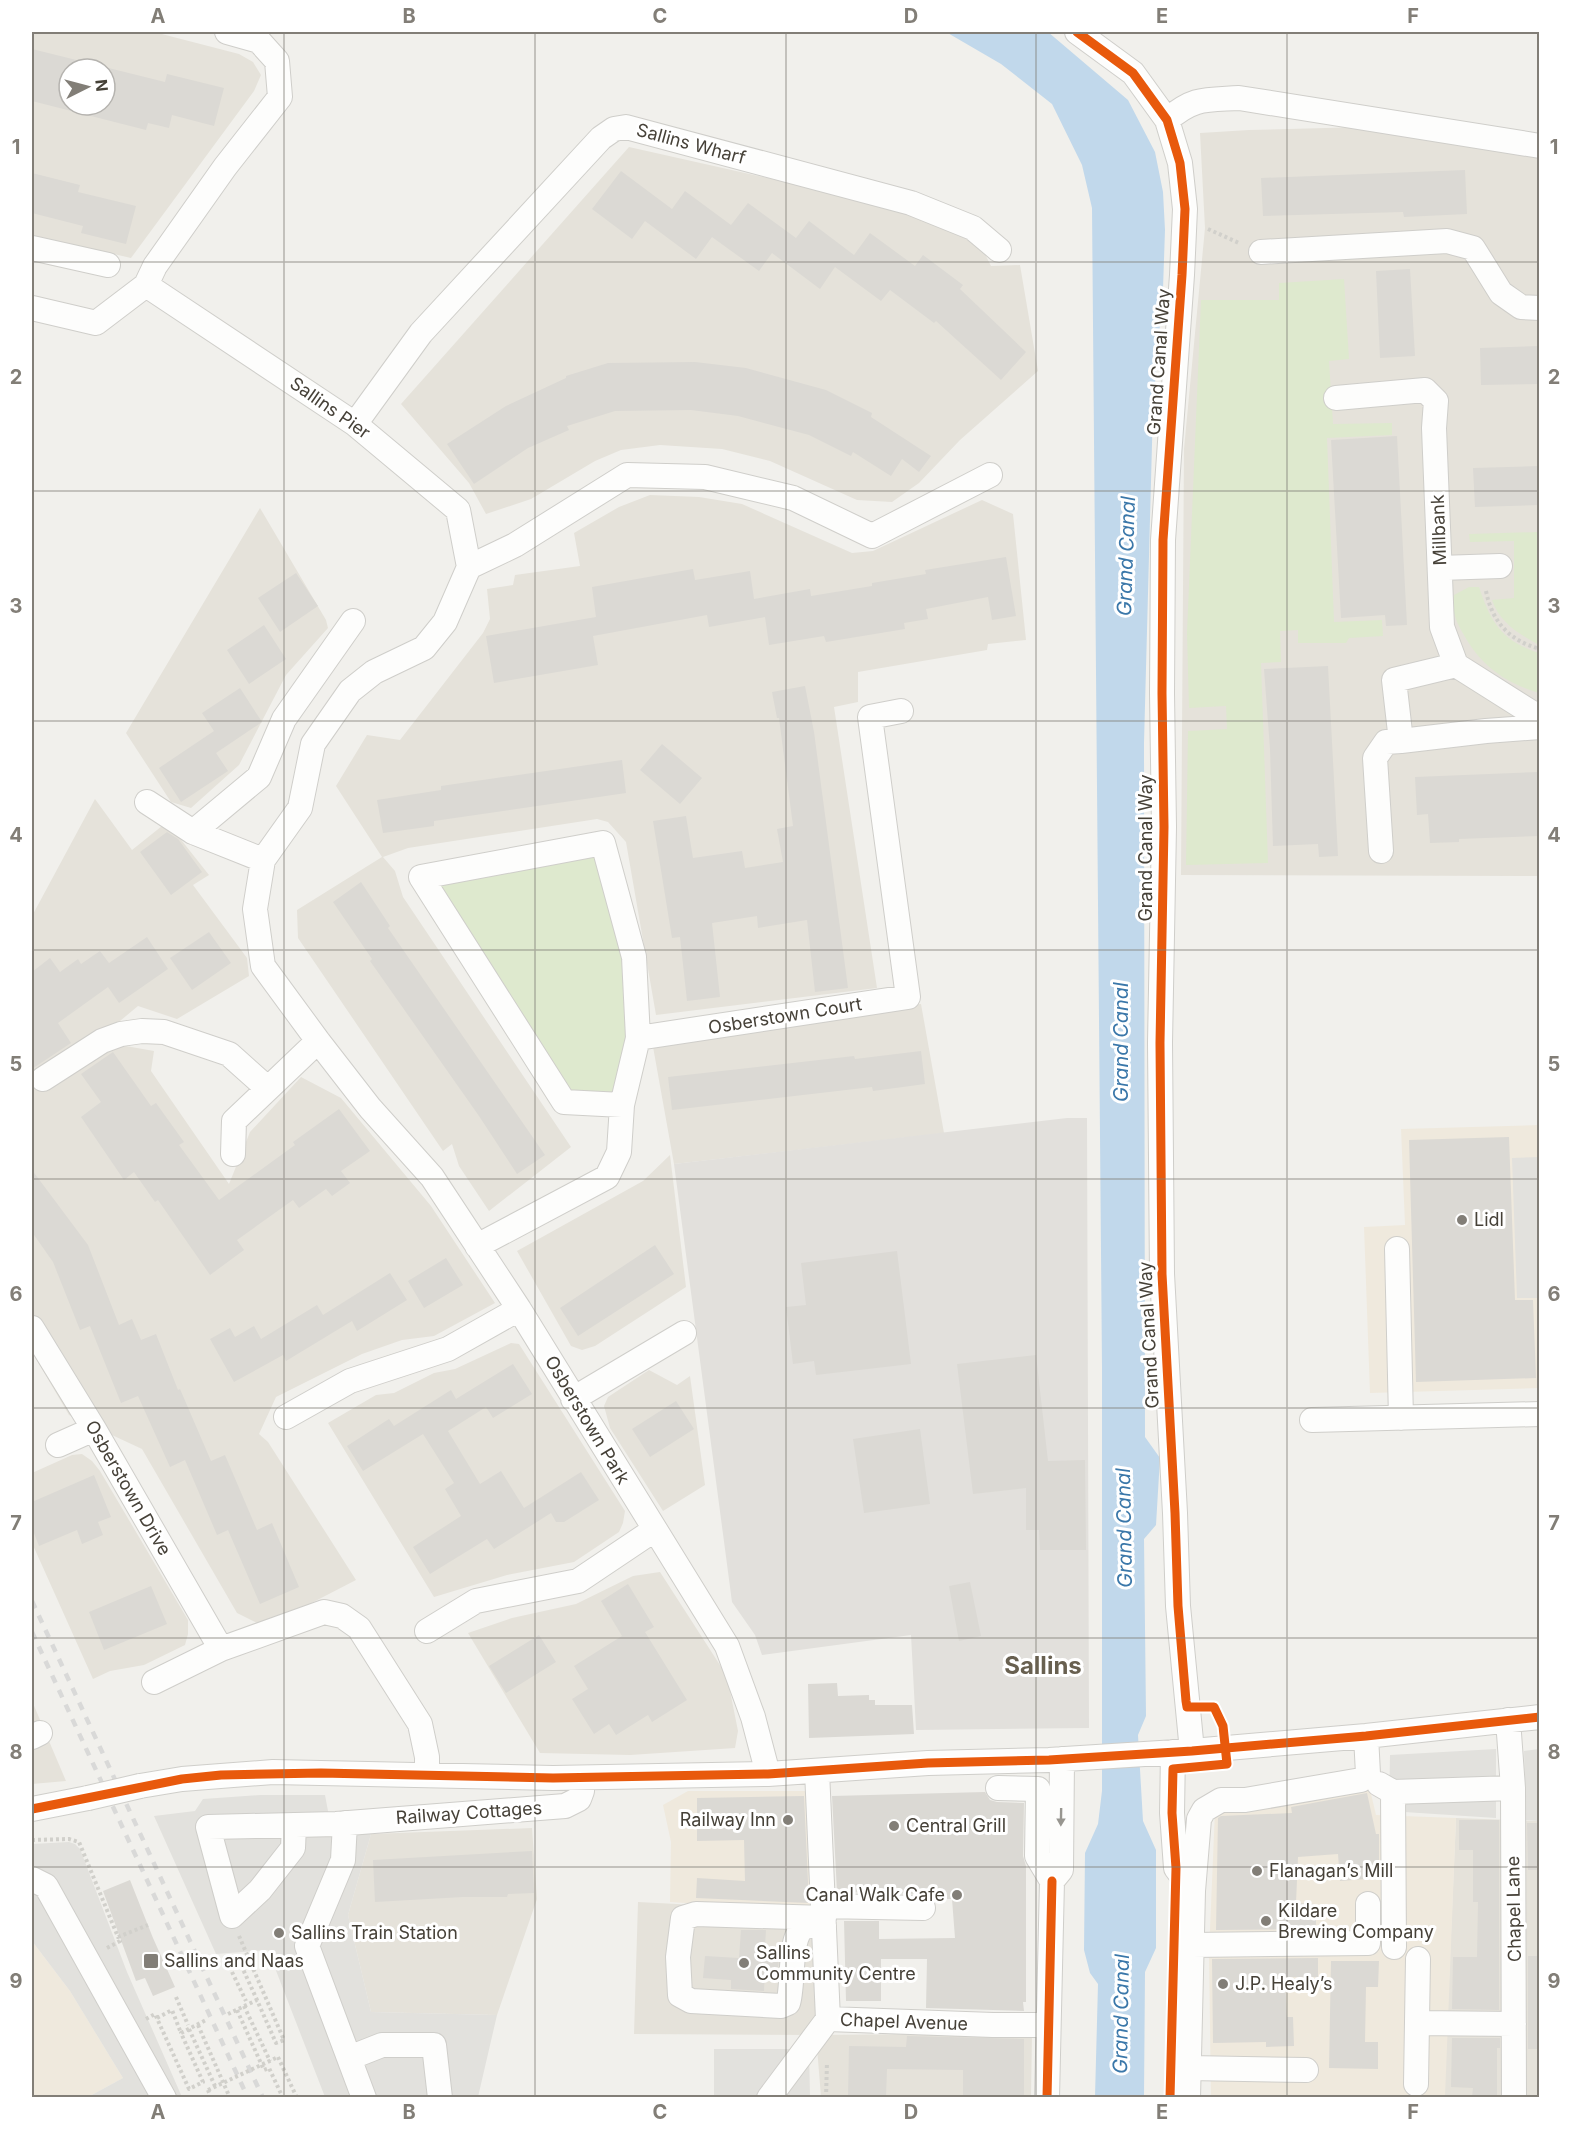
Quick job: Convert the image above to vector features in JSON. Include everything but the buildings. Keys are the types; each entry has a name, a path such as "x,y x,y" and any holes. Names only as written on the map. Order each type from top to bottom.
{"street":[{"path":"32,308 96,323 146,285 155,266 225,167 280,97 277,62 259,41 227,32"},
{"name":"Grand Canal Way","path":"1077,32 1133,73 1167,120 1180,163 1185,209 1163,540 1164,827 1160,1043 1162,1274 1178,1606 1172,1813 1176,1868 1193,1890"},
{"path":"1167,120 1182,107 1199,100 1239,98 1539,146"},
{"name":"Sallins Wharf","path":"355,424 421,333 601,138 614,129 626,127 911,203 973,228 999,250"},
{"path":"1261,252 1447,241 1473,248 1501,293 1521,307 1539,308"},
{"path":"32,248 108,265"},
{"name":"Sallins Pier","path":"146,285 355,424 458,510 469,567"},
{"name":"Millbank","path":"1336,398 1425,390 1436,401 1434,428 1442,627 1456,665"},
{"path":"147,802 193,832 262,860 300,808 313,744 350,690 374,672 424,648 445,622 469,567 515,545 627,475 705,477 793,498 872,536 990,475"},
{"path":"1440,568 1491,566"},
{"path":"193,832 259,777 284,719 353,621"},
{"path":"1401,741 1394,680 1456,665 1532,713 1539,714"},
{"name":"Osberstown Court","path":"638,1038 908,998 870,717 900,711"},
{"path":"1382,851 1375,758 1386,742 1539,727"},
{"path":"477,1246 607,1177 619,1152 622,1105 638,1038 634,957 603,843 421,877 564,1102 622,1105"},
{"name":"Osberstown Park","path":"262,860 255,909 262,966 370,1108 432,1177 519,1309 727,1646 753,1717 768,1774"},
{"path":"43,1079 102,1041 121,1034 142,1031 164,1032 229,1054 267,1088"},
{"path":"233,1154 234,1121 318,1041"},
{"path":"1397,1249 1401,1418"},
{"path":"286,1417 350,1382 447,1349 519,1309"},
{"name":"Osberstown Drive","path":"32,1328 94,1429 221,1649"},
{"path":"573,1399 684,1333"},
{"path":"1312,1420 1539,1414"},
{"path":"58,1445 94,1429"},
{"path":"427,1630 476,1601 578,1581 654,1530"},
{"path":"154,1682 221,1649 324,1611 342,1616 359,1628 420,1724 427,1757 427,1775"},
{"path":"32,1809 182,1779 273,1772 581,1778 768,1774 928,1763 1062,1759 1173,1752 1366,1736 1539,1717"},
{"name":"Chapel Lane","path":"1508,1720 1513,1788 1514,2097"},
{"path":"1366,1736 1368,1774 1381,1786 1393,1792 1513,1788"},
{"path":"1052,1881 1060,1870 1062,1759"},
{"name":"Chapel Avenue","path":"818,1771 828,2019 1048,2025"},
{"path":"1188,2097 1193,1890 1199,1819 1204,1810 1221,1800 1245,1800 1328,1787 1361,1780 1368,1774"},
{"name":"Railway Cottages","path":"341,1823 565,1806 579,1799 582,1791 581,1778"},
{"path":"998,1788 1038,1789 1037,1856 1052,1881 1047,2097"},
{"path":"1393,1792 1394,1947"},
{"path":"294,1825 293,1848 260,1890 232,1916 208,1827 341,1823 344,1860 307,1946 364,2097"},
{"path":"32,1879 46,1886 164,2097"},
{"path":"1192,1945 1368,1943 1368,1905"},
{"path":"824,1917 799,1932 794,1945 791,1994 788,2003 780,2006 691,2001 680,1995 678,1957 682,1918 696,1914 824,1917 923,1908"},
{"path":"1416,2084 1418,1959"},
{"path":"769,2097 828,2019"},
{"path":"1417,2023 1514,2024"},
{"path":"349,2058 382,2045 434,2045 440,2097"},
{"path":"1189,2068 1306,2070"}],"path":[{"path":"1184,235 1205,228 1261,252"},
{"path":"1491,566 1489,604 1504,631 1539,650"},
{"path":"32,1840 69,1839 79,1842 118,1937 148,1925"},
{"path":"232,1916 249,1963 284,2040 276,2043 256,2000 242,1967 249,1963"},
{"path":"232,1972 270,2061"},
{"path":"176,1997 215,2086"},
{"path":"228,2014 245,2003 256,2000"},
{"path":"127,2029 155,2014 156,2018 189,2089 204,2082 172,2010 156,2018"},
{"path":"237,2010 264,2070 269,2068 283,2097"},
{"path":"182,2033 189,2027 206,2020"},
{"path":"198,2025 230,2097"},
{"path":"211,2097 208,2090 278,2057 297,2097"}],"shaded area":[{"path":"32,32 154,32 239,54 253,62 261,75 254,91 131,258 32,235"},
{"path":"1363,127 1539,157 1539,876 1181,875 1184,449 1205,228 1200,133"},
{"path":"629,147 861,199 924,218 981,246 991,266 1020,265 1038,371 960,440 919,483 892,502 857,500 770,461 722,449 660,445 621,450 595,461 531,499 486,514 469,483 401,404"},
{"path":"650,495 699,497 742,504 852,553 873,551 982,500 1013,514 1026,640 988,644 987,650 858,672 858,702 834,707 877,988 656,1015 626,842 608,822 597,819 408,848 383,857 395,871 403,897 571,1147 489,1211 459,1166 452,1144 443,1151 298,938 297,910 382,857 336,786 367,735 400,740 483,633 490,619 487,589 513,585 515,575 580,566 574,533 619,507"},
{"path":"260,508 326,620 328,628 286,675 239,765 191,808 171,802 126,733"},
{"path":"95,799 132,850 167,822 209,875 193,885 247,958 249,976 177,1019 138,1006 120,1021 120,1045 154,1051 151,1071 229,1184 250,1132 301,1077 341,1098 431,1206 495,1303 434,1336 402,1340 362,1354 276,1397 259,1434 268,1442 356,1580 265,1627 237,1613 142,1449 69,1415 32,1352 32,916"},
{"path":"921,1004 944,1133 674,1164 650,1030"},
{"path":"1067,1118 1087,1118 1089,1728 916,1730 911,1635 762,1655 755,1635 732,1602 674,1164"},
{"name":"Lidl","path":"1539,1125 1539,1388 1370,1393 1364,1227 1405,1225 1401,1129"},
{"path":"670,1155 686,1287 595,1346 582,1350 571,1346 517,1251 643,1181"},
{"path":"1539,1157 1539,1298 1517,1298 1512,1158"},
{"path":"511,1343 519,1344 625,1511 623,1523 619,1532 574,1562 507,1575 434,1597 328,1423 376,1395 394,1393 434,1373 455,1369"},
{"path":"649,1370 677,1385 690,1376 705,1485 663,1511 610,1428 604,1406 608,1397"},
{"path":"82,1454 100,1471 188,1620 185,1645 144,1665 110,1671 93,1679 32,1543 32,1473 72,1455"},
{"path":"660,1572 727,1676 738,1731 735,1748 630,1755 540,1753 468,1633 512,1618 576,1604 633,1576"},
{"path":"32,1701 66,1781 32,1784"},
{"path":"1496,1749 1496,1818 1389,1811 1390,1755"},
{"path":"1539,1749 1539,1821 1526,1820 1524,1751"},
{"path":"1368,1781 1376,1815 1456,1818 1445,2097 1211,2098 1209,1953 1215,1811"},
{"path":"688,1791 812,1791 814,1911 670,1902 671,1842 663,1805"},
{"name":"Sallins Train Station","path":"260,1795 325,1795 331,1827 371,1834 348,1915 371,2012 497,2015 478,2097 325,2097 268,1950 216,1954 154,1816 195,1811 203,1799"},
{"path":"1456,1818 1539,1821 1539,2097 1444,2098"},
{"path":"532,1828 537,1899 497,2015 371,2012 348,1915 371,1834"},
{"path":"69,1842 80,1849 127,1972 182,2097 88,2097 123,2078 70,1991 32,1941 32,1844"},
{"path":"638,1902 814,1911 817,2035 1032,2033 1031,2097 821,2097 816,2035 634,2034"},
{"path":"32,1941 70,1991 123,2078 88,2097 32,2097"},
{"path":"714,2049 809,2049 810,2097 714,2098"}],"green space":[{"path":"1344,279 1349,359 1329,361 1333,424 1392,423 1392,435 1327,438 1334,622 1382,620 1383,636 1349,638 1346,643 1298,643 1298,630 1280,631 1281,662 1261,663 1268,863 1186,865 1188,731 1227,729 1226,706 1189,708 1187,633 1201,300 1279,300 1279,283"},
{"path":"1540,532 1539,645 1517,632 1505,621 1492,600 1514,598 1514,541 1470,542 1469,534"},
{"path":"1469,587 1479,587 1488,611 1507,636 1516,643 1539,653 1539,693 1516,684 1496,672 1478,656 1471,646 1461,630 1453,606 1454,595"},
{"path":"602,850 635,1031 615,1107 561,1097 427,880"}],"water":[{"name":"Grand Canal","path":"946,32 1048,32 1128,100 1155,152 1163,192 1165,230 1163,289 1153,407 1144,743 1145,1437 1160,1458 1156,1525 1144,1539 1146,1716 1138,1735 1143,1821 1156,1850 1156,1948 1145,1972 1144,2097 1095,2097 1098,1984 1090,1973 1084,1950 1085,1853 1098,1824 1102,1791 1102,1367 1092,208 1082,165 1052,104 1001,64"}],"railway":[{"path":"32,1601 263,2098"},
{"path":"32,1632 248,2098"}],"cycle path":[{"path":"1077,32 1133,73 1167,120 1180,163 1185,209 1163,540 1164,827 1160,1043 1162,1274 1178,1606 1186,1701 1187,1707 1214,1707 1223,1726 1227,1764 1173,1769 1172,1813 1176,1868 1170,2098"},
{"path":"32,1809 182,1779 221,1775 321,1773 553,1778 768,1774 928,1763 1049,1760 1192,1751 1366,1736 1540,1717"},
{"path":"1047,2098 1052,1881"}],"place":[{"name":"Lidl","path":"1462,1220"},
{"name":"Railway Inn","path":"788,1820"},
{"name":"Central Grill","path":"894,1826"},
{"name":"Flanagan’s Mill","path":"1257,1871"},
{"name":"Canal Walk Cafe","path":"957,1895"},
{"name":"Kildare Brewing Company","path":"1266,1921"},
{"name":"Sallins Train Station","path":"279,1933"},
{"name":"Sallins and Naas","path":"151,1961"},
{"name":"Sallins Community Centre","path":"744,1963"},
{"name":"J.P. Healy’s","path":"1223,1984"}],"district":[{"name":"Sallins","path":"1043,1666"}]}
